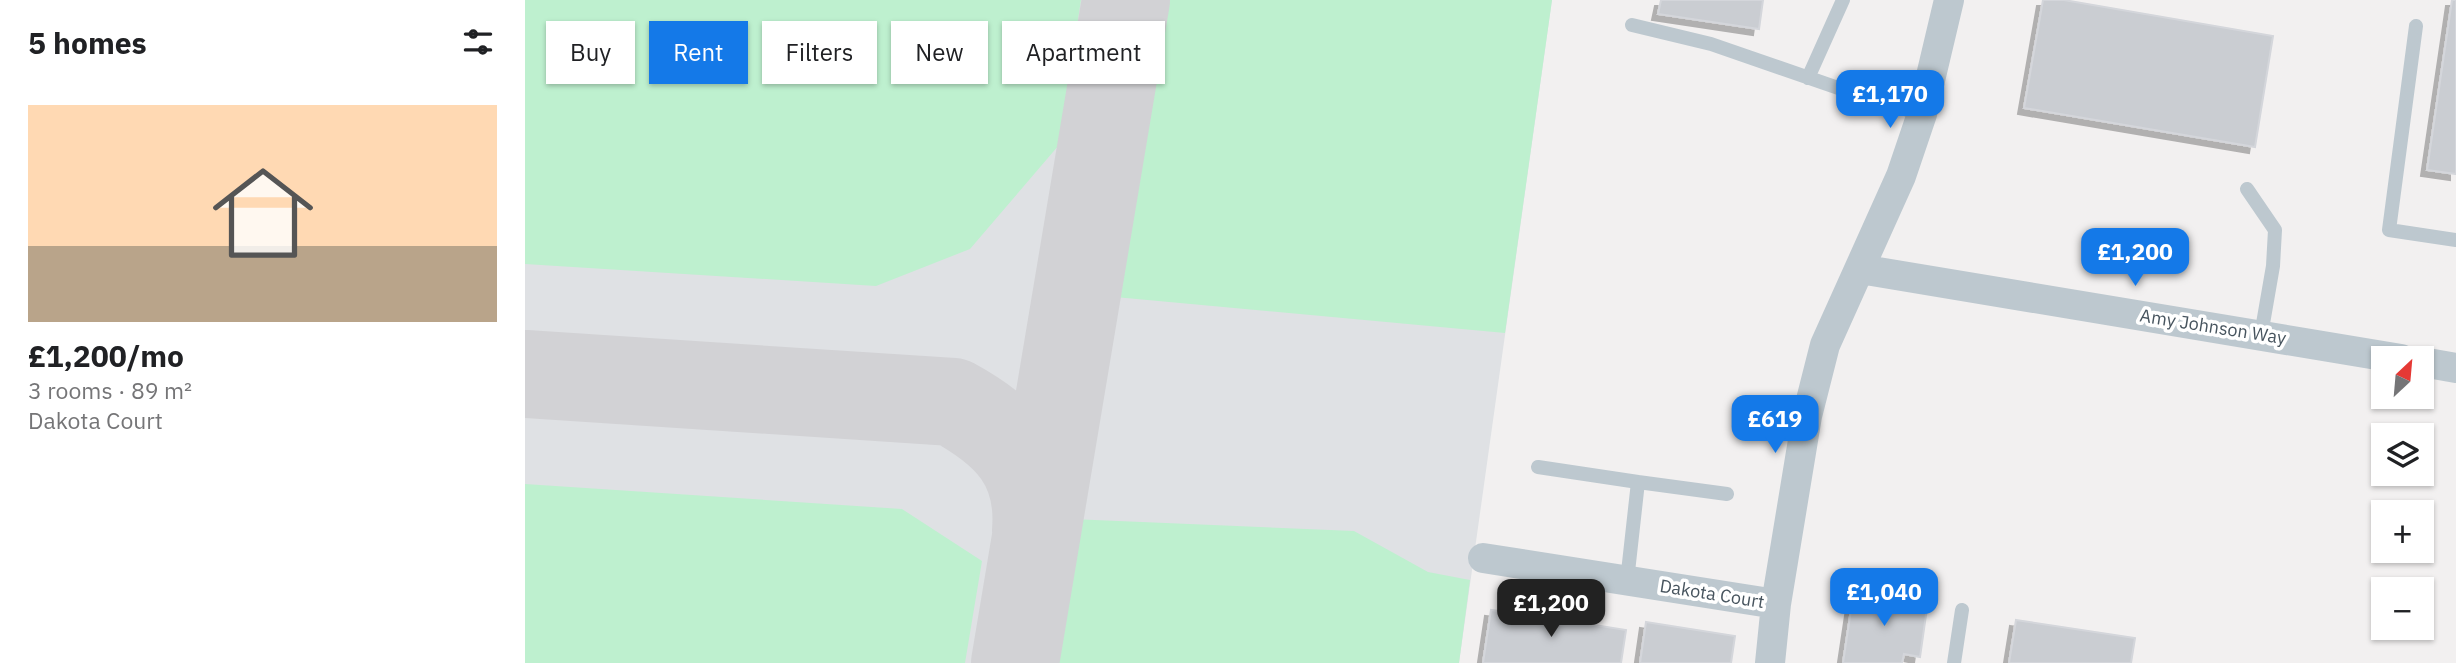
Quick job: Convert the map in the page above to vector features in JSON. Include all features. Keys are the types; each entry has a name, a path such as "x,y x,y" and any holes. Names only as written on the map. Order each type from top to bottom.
{"street":[{"path":"1770,663 1776,604 1807,416 1825,345 1901,176 1922,114 1949,0"},
{"name":"Amy Johnson Way","path":"1860,269 2371,354"},
{"path":"2434,364 2456,368"},
{"name":"Dakota Court","path":"1483,558 1776,604"}],"lane":[{"path":"1808,78 1843,0"},
{"path":"1632,25 1711,44 1922,114"},
{"path":"2416,26 2389,230 2456,240"},
{"path":"2248,189 2276,230 2261,335"},
{"path":"1538,467 1727,494"},
{"path":"1627,581 1638,482"},
{"path":"1954,663 1962,610"}],"shaded area":[{"path":"525,0 1552,0 1459,663 525,663"}],"green space":[{"path":"525,0 1081,0 1078,21 1002,21 1002,84 1068,84 1059,145 970,249 876,286 525,264"},
{"path":"1164,0 1552,0 1505,333 1115,297 1150,84 1165,84 1165,21 1161,21"},
{"path":"525,484 902,509 982,561 965,663 525,663"},
{"path":"1071,519 1354,531 1428,572 1470,580 1459,663 1048,663"}],"building":[{"path":"1661,0 1763,0 1759,29 1658,14"},
{"path":"2043,0 2064,0 2273,36 2255,147 2024,108"},
{"path":"2452,0 2456,0 2456,174 2427,170"},
{"path":"1854,590 1928,601 1920,657 1904,654 1902,663 1843,663"},
{"path":"1529,606 1589,616 1588,624 1626,630 1621,663 1483,663 1491,610 1527,615"},
{"path":"2016,620 2135,638 2131,663 2009,663"},
{"path":"1646,622 1735,636 1731,663 1640,663"}],"taxiway":[{"path":"1015,663 1126,0"},
{"path":"525,374 953,402 990,426 1017,453 1033,488 1036,531"}]}
